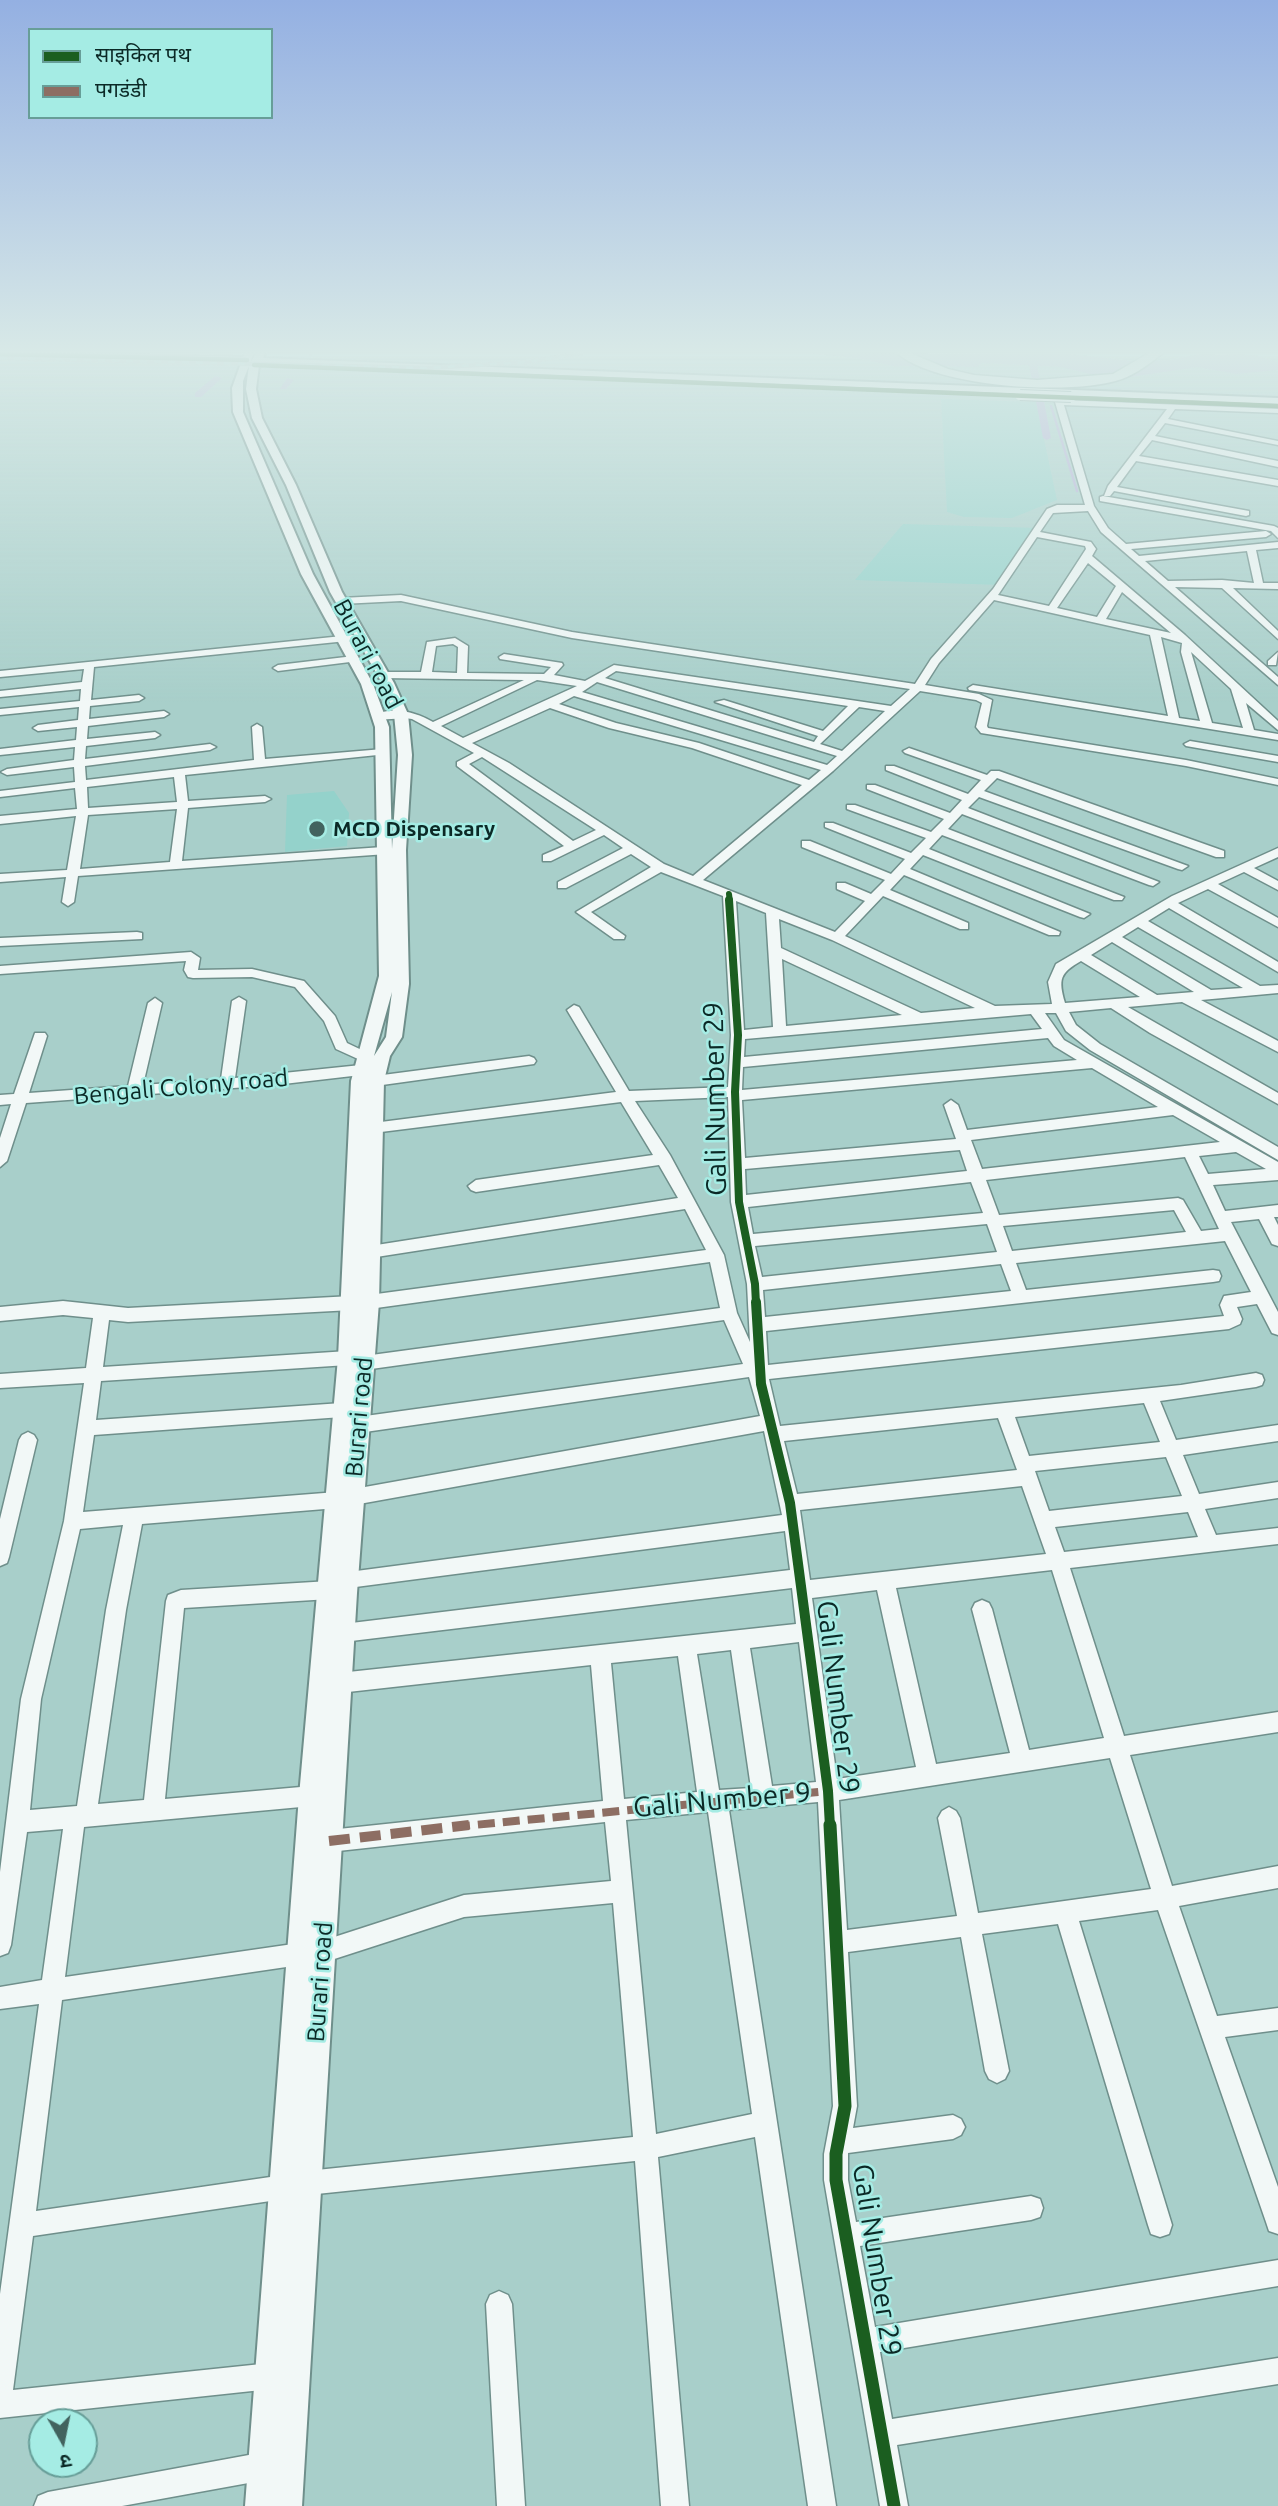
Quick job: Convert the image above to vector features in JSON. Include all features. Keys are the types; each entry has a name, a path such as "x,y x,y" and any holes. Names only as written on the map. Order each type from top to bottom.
{"main road":[{"name":"Burari road","path":"263,470 307,574 383,675 401,714 405,755 383,851 387,976 367,1069 356,1360 339,1584 312,1796 311,1953 295,2185 285,2506"},
{"name":"Burari road","path":"283,470 341,601 353,638 354,659 383,727 383,752 392,808 401,984 394,1037 382,1056 367,1069"},
{"name":"Burari road","path":"360,1302 370,1252 373,1128 367,1069"},
{"name":"Burari road","path":"311,1953 329,1840 343,1633 339,1584"},
{"name":"Burari road","path":"262,2506 271,2376 295,2185"}],"street":[{"path":"1078,470 1089,509 1104,530 1257,663 1275,666 1278,681"},
{"path":"694,881 830,769 920,683 991,596 1034,534 1057,509 1089,509 1103,499 1125,470"},
{"path":"1203,470 1278,483"},
{"path":"1260,480 1267,470"},
{"path":"1114,484 1247,508"},
{"path":"1103,499 1276,529"},
{"path":"1176,524 1181,513"},
{"path":"1125,547 1276,529"},
{"path":"1034,534 1088,544 1091,549 1051,610"},
{"path":"1138,559 1278,545"},
{"path":"1251,547 1259,585"},
{"path":"1087,556 1278,727"},
{"path":"1166,583 1278,586"},
{"path":"1222,583 1278,636"},
{"path":"1100,621 1121,585"},
{"path":"991,596 1185,641"},
{"path":"341,601 401,598 562,634 803,666 1278,737"},
{"path":"1155,633 1174,721"},
{"path":"0,674 353,638"},
{"path":"426,675 431,644 455,641 463,646 463,676"},
{"path":"1185,641 1207,726"},
{"path":"432,726 542,677 558,665 504,657"},
{"path":"278,668 354,659"},
{"path":"68,902 83,812 79,764 89,666"},
{"path":"464,742 550,704 617,668 892,709"},
{"path":"383,675 542,677 589,681 845,755"},
{"path":"920,683 985,698 988,702 981,727 985,731 1278,782"},
{"path":"0,694 87,685"},
{"path":"1236,689 1250,733"},
{"path":"572,692 830,769"},
{"path":"0,712 139,698"},
{"path":"720,702 825,735"},
{"path":"550,704 613,726 695,745 810,784"},
{"path":"815,745 856,704"},
{"path":"38,728 164,714"},
{"path":"379,716 401,714 416,717 505,765 660,867 837,937 993,1011"},
{"path":"1186,764 1194,726"},
{"path":"257,727 260,763"},
{"path":"0,752 155,735"},
{"path":"1190,744 1278,759"},
{"path":"7,772 210,747"},
{"path":"909,751 988,779"},
{"path":"0,794 260,763 383,752"},
{"path":"481,753 461,764 572,846"},
{"path":"890,768 965,804 1153,882"},
{"path":"837,937 988,779 999,773 1220,854"},
{"path":"176,865 183,805 179,774"},
{"path":"871,787 965,804 1182,866"},
{"path":"0,820 265,799"},
{"path":"851,807 937,833 1118,897"},
{"path":"828,825 1084,914"},
{"path":"547,858 604,831"},
{"path":"806,844 1054,932"},
{"path":"562,885 631,849"},
{"path":"0,877 383,851"},
{"path":"1278,852 1169,903 1061,967 1048,1009 1049,1033 1059,1043 1278,1171"},
{"path":"619,936 582,912 660,867"},
{"path":"1243,867 1278,886"},
{"path":"1208,884 1278,923"},
{"path":"841,886 877,895 964,926"},
{"name":"Gali Number 29","path":"729,894 738,1035 735,1094 739,1202 755,1284 759,1375 792,1512 828,1791 845,2106 835,2165 836,2180 894,2506"},
{"path":"1169,903 1278,968"},
{"path":"772,911 780,1031"},
{"path":"1138,921 1257,990"},
{"path":"0,942 137,936"},
{"path":"1112,937 1207,994"},
{"path":"774,950 920,1018"},
{"path":"0,970 191,956 193,974 232,972 284,978 299,984 310,993 330,1019 341,1046 367,1069"},
{"path":"1081,956 1154,999"},
{"path":"738,1035 993,1011 1048,1009 1278,989"},
{"path":"1182,996 1278,1047"},
{"path":"227,1084 239,1001"},
{"path":"134,1091 155,1003"},
{"path":"1113,1003 1155,1030 1278,1099"},
{"path":"1048,1009 1095,1047 1278,1154"},
{"path":"574,1010 665,1159 716,1255 729,1313 759,1375"},
{"path":"736,1063 1049,1033"},
{"path":"0,1161 40,1036"},
{"name":"Bengali Colony road","path":"0,1100 227,1084 367,1069 529,1061"},
{"path":"373,1128 626,1096 735,1094 1093,1063"},
{"path":"951,1105 1021,1297"},
{"path":"737,1164 964,1140 1175,1110"},
{"path":"739,1202 1237,1146"},
{"path":"1189,1151 1278,1328"},
{"path":"475,1186 665,1159"},
{"path":"1203,1180 1278,1171"},
{"path":"370,1252 689,1202"},
{"path":"747,1241 1178,1204 1197,1237"},
{"path":"1220,1217 1271,1211 1278,1240"},
{"path":"755,1284 1229,1234"},
{"path":"0,1314 63,1308 128,1315 360,1302 716,1255"},
{"path":"758,1325 1213,1276"},
{"path":"87,1429 350,1418 759,1375 1229,1322 1234,1319 1228,1305 1230,1301 1262,1297"},
{"path":"0,1381 356,1360 729,1313"},
{"path":"0,1945 19,1822 31,1699 73,1521 102,1314"},
{"path":"73,1521 345,1499 772,1428 1004,1410 1149,1395 1256,1380"},
{"path":"1149,1395 1210,1543"},
{"path":"1004,1410 1058,1561 1165,1898 1278,2222"},
{"path":"154,1808 175,1601 339,1584 792,1512 1027,1471 1278,1433"},
{"path":"0,1557 28,1440"},
{"path":"1044,1520 1194,1503 1278,1490"},
{"path":"0,2392 53,1992 134,1516"},
{"path":"343,1633 801,1584 884,1579 1058,1561 1278,1536"},
{"path":"884,1579 928,1774"},
{"path":"982,1609 1022,1761"},
{"path":"340,1683 808,1632"},
{"path":"739,1640 763,1796"},
{"path":"686,1646 765,2123 822,2506"},
{"path":"600,1655 624,1891 675,2506"},
{"name":"Gali Number 9","path":"329,1840 713,1800 828,1791 1278,1722"},
{"path":"19,1822 312,1796"},
{"path":"949,1818 998,2071"},
{"path":"836,1943 1165,1898 1278,1877"},
{"path":"0,1997 53,1992 311,1953 464,1906 624,1891"},
{"path":"1065,1911 1160,2225"},
{"path":"1210,2028 1278,2019"},
{"path":"22,2225 295,2185 646,2148 765,2123"},
{"path":"839,2142 953,2127"},
{"path":"846,2236 1031,2208"},
{"path":"866,2340 1278,2273"},
{"path":"499,2304 511,2506"},
{"path":"882,2434 1278,2371"},
{"path":"0,2405 271,2376"},
{"path":"48,2506 265,2466"}],"shaded area":[{"path":"945,470 1051,470 1057,500 1012,518 964,517 947,512"},
{"path":"903,524 1039,528 1000,585 855,580"},
{"name":"MCD Dispensary","path":"334,791 349,813 347,846 285,852 287,795"}],"waterway":[{"path":"1071,470 1077,491"}],"marked path":[{"path":"329,1841 553,1816 828,1791"}],"cycle path":[{"path":"729,894 738,1035 735,1092 739,1202 755,1284 761,1384 790,1503 828,1791 845,2106 836,2154 836,2180 894,2506"}],"place":[{"name":"MCD Dispensary","path":"317,829"}]}
